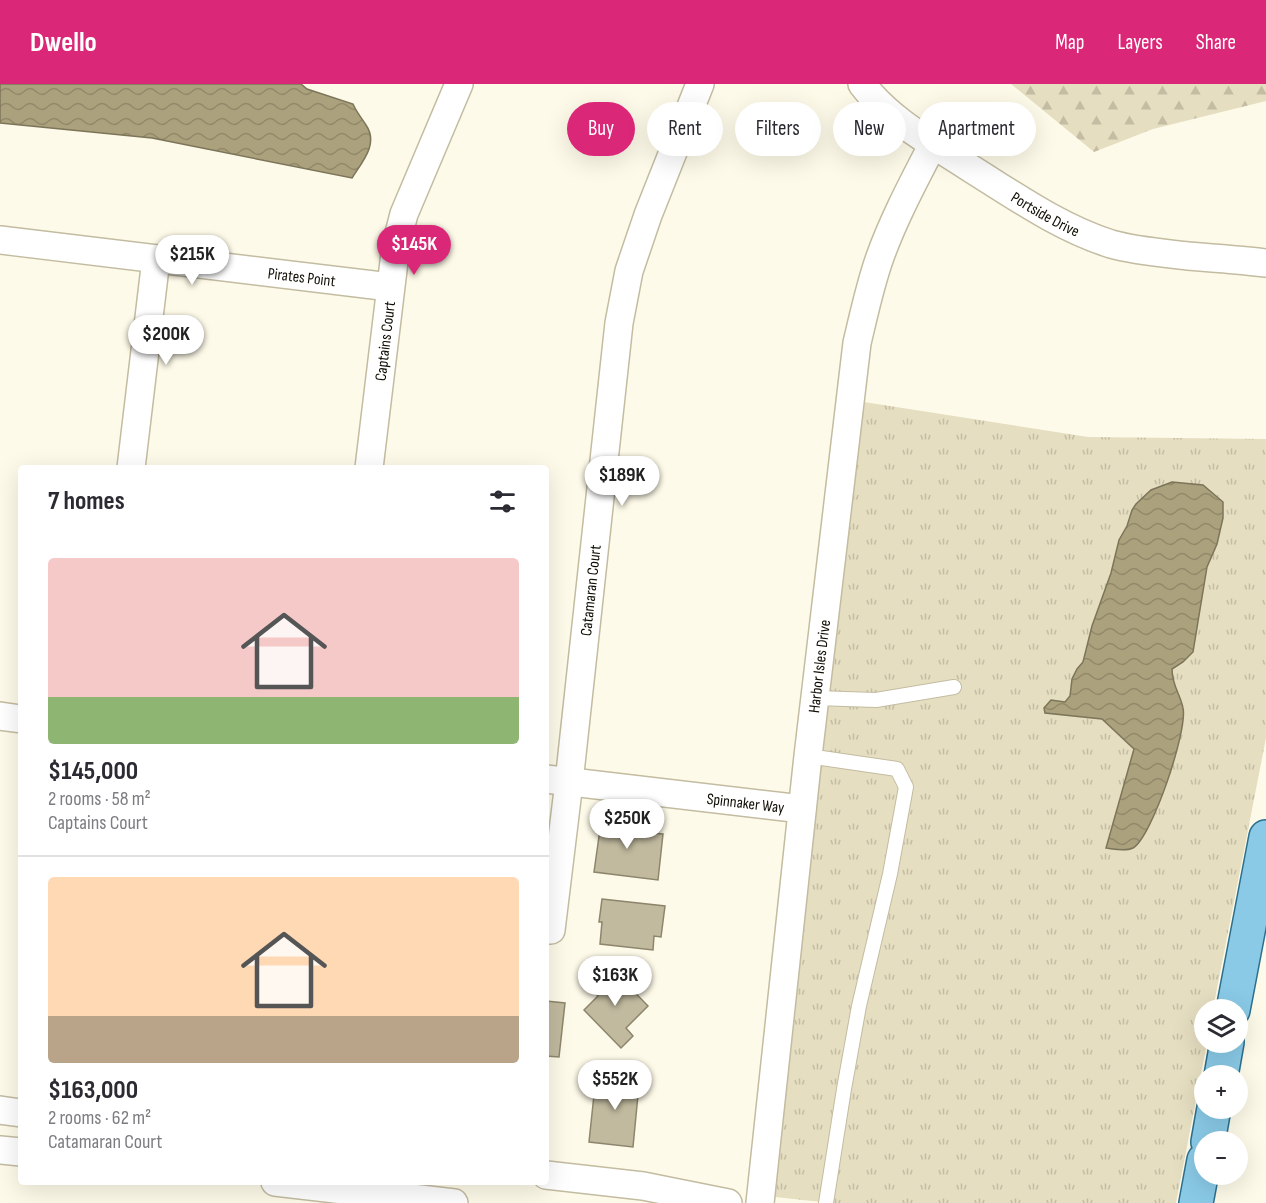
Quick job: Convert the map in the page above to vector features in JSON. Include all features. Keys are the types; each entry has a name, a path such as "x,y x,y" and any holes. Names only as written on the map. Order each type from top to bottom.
{"main road":[{"path":"1235,999 1266,837"},
{"path":"1196,1203 1199,1185"}],"street":[{"name":"Captains Court","path":"369,465 396,245 404,214 459,84"},
{"name":"Catamaran Court","path":"551,930 558,780 619,323 629,271 648,215 700,84"},
{"name":"Portside Drive","path":"862,84 882,107 918,134"},
{"name":"Harbor Isles Drive","path":"760,1203 802,809 857,343 879,259 895,219 927,156"},
{"name":"Portside Drive","path":"952,156 1036,210 1111,243 1168,254 1266,263"},
{"name":"Pirates Point","path":"0,240 390,287"},
{"path":"131,465 156,259"},
{"path":"0,716 18,718"},
{"name":"Spinnaker Way","path":"558,780 802,809"},
{"path":"0,1110 18,1113"},
{"path":"0,1150 18,1152"},
{"path":"549,1175 643,1186 728,1203"},
{"path":"301,1185 454,1203"}],"lane":[{"path":"815,698 876,700 954,687"},
{"path":"808,756 897,770 906,787 890,874 859,1006 826,1203"}],"green space":[{"path":"1011,84 1266,84 1266,101 1153,129 1094,152 1036,104 1036,102"},
{"path":"864,402 1088,437 1266,439 1266,738 1215,999 1194,999 1194,1053 1205,1053 1203,1065 1194,1065 1194,1110 1176,1203 831,1203 775,1197 816,810","holes":["1172,482 1203,485 1217,544 1207,567 1193,652 1172,669 1172,680 1184,709 1125,850 1106,848 1134,749 1102,719 1051,700 1065,702 1070,696 1072,679 1076,669 1083,662 1119,540 1136,504 1151,490"]}],"water":[{"path":"0,84 301,84 307,89 353,104 370,132 370,146 352,178 152,138 0,123"},
{"path":"1172,482 1203,485 1223,502 1223,518 1217,544 1207,567 1193,652 1172,669 1173,680 1183,708 1183,720 1167,782 1150,825 1141,840 1130,849 1106,848 1134,749 1102,719 1045,713 1044,708 1051,700 1065,702 1070,696 1072,679 1083,662 1119,540 1132,510 1151,490"}],"building":[{"path":"602,815 631,819 630,831 663,834 658,880 594,872"},
{"path":"602,899 665,906 661,937 654,936 653,950 600,944 602,922 599,922"},
{"path":"610,967 648,1006 626,1028 633,1036 621,1048 584,1010 598,996 590,987"},
{"path":"549,1001 565,1003 559,1057 549,1056"},
{"path":"596,1076 643,1081 641,1095 638,1095 633,1147 589,1142"}]}
